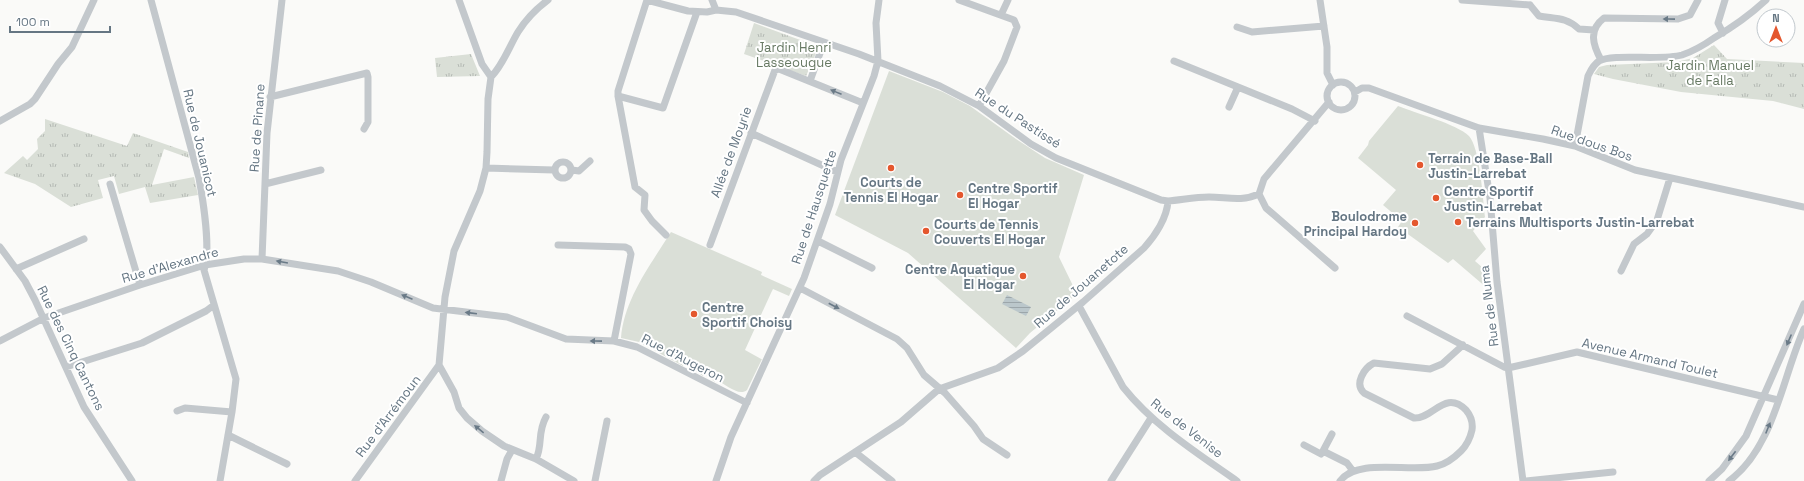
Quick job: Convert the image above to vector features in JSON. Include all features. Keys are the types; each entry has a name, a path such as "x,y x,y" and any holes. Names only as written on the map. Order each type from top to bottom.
{"street":[{"path":"0,121 30,104 35,99 58,64 72,47 94,0"},
{"name":"Rue de Jouanicot","path":"151,0 200,184 207,259 204,270 236,379 220,481"},
{"name":"Rue de Pinane","path":"262,259 270,97 282,0"},
{"path":"459,0 482,64 491,77"},
{"path":"548,0 534,11 522,26 498,70 491,77 488,99 486,168 478,196 454,251 443,310 439,365 454,392 459,408 467,418 482,431 512,450 536,459 574,481"},
{"path":"647,0 618,91 618,96 635,187 645,195 644,210 652,221 666,235"},
{"name":"Rue du Pastissé","path":"647,0 697,12 716,10 736,12 878,61 940,86 979,106 1031,144 1056,158 1142,193 1168,201"},
{"path":"712,0 716,10"},
{"name":"Rue de Hausquette","path":"716,481 731,437 800,288 818,241 830,204 837,172 874,76 878,61 876,23 880,0"},
{"path":"959,0 1014,20 1017,27 1004,61 979,106"},
{"path":"1001,15 1008,0"},
{"path":"1320,0 1327,46 1327,73 1333,85"},
{"path":"1462,0 1531,3 1539,16 1565,19 1579,29 1594,30"},
{"path":"1601,60 1593,42 1594,30 1599,22 1604,18 1684,18 1693,11 1698,0"},
{"path":"1723,33 1718,23 1725,0"},
{"path":"1575,146 1588,76 1594,65 1601,60 1612,58 1667,58 1682,55 1698,48 1743,20 1766,0"},
{"path":"618,96 663,108 697,12"},
{"path":"1237,27 1252,32 1324,26"},
{"path":"824,42 810,81 863,103"},
{"path":"1174,61 1292,109 1315,121"},
{"name":"Allée de Moyrie","path":"710,245 774,71 776,69 810,81"},
{"path":"270,97 367,74 368,122 364,130"},
{"path":"1168,201 1208,197 1240,200 1258,194 1264,179 1315,121 1329,102 1328,93 1333,85 1341,82 1346,83 1353,88 1355,92 1355,98 1348,108 1336,108 1329,102"},
{"path":"1229,107 1238,87"},
{"name":"Rue dous Bos","path":"1355,92 1362,88 1369,88 1479,128 1523,135 1575,146 1618,164 1670,178 1754,194 1804,207"},
{"name":"Rue de Numa","path":"1479,128 1490,198 1497,282 1523,481"},
{"path":"751,133 837,172"},
{"path":"554,170 561,162 565,162 572,170 579,171 590,160"},
{"path":"486,168 554,170 564,178 572,170"},
{"path":"265,184 321,170"},
{"path":"1621,271 1634,244 1647,234 1657,220 1670,178"},
{"path":"110,184 140,285"},
{"path":"1258,194 1266,208 1335,268"},
{"name":"Rue de Jouanetote","path":"814,481 901,422 930,395 939,389 998,368 1023,351 1078,306 1152,239 1167,208 1168,201"},
{"path":"16,269 84,239"},
{"path":"818,241 872,268"},
{"path":"558,245 625,247 629,249 631,254 614,341"},
{"name":"Rue des Cinq Cantons","path":"0,247 16,269 44,318 84,407 132,481"},
{"name":"Rue d'Alexandre","path":"0,341 44,318 140,285 206,265 244,259 262,259 338,272 371,282 433,308 443,310"},
{"path":"800,288 897,339 907,348 924,375 945,393 970,420 983,439 1007,455"},
{"path":"1710,481 1722,469 1741,444 1764,397 1804,304"},
{"path":"66,367 142,343 206,311 214,305"},
{"name":"Rue de Venise","path":"1078,306 1123,388 1151,418 1237,481"},
{"name":"Rue d'Augeron","path":"443,310 507,317 566,339 614,341 637,347 747,403"},
{"path":"1407,316 1508,368"},
{"path":"1729,481 1740,472 1755,453 1763,439 1804,329"},
{"path":"1340,481 1353,471 1361,469 1437,466 1451,460 1467,444 1471,434 1472,422 1465,409 1457,405 1445,403 1422,417 1414,418 1364,393 1360,389 1359,385 1366,370 1374,363 1430,369 1442,364 1463,345"},
{"name":"Avenue Armand Toulet","path":"1508,368 1577,352 1778,400"},
{"name":"Rue d'Arrémoun","path":"355,481 439,365"},
{"path":"177,411 185,408 232,412"},
{"path":"536,459 539,448 540,427 546,418"},
{"path":"1111,481 1151,418"},
{"path":"596,481 607,421"},
{"path":"1304,445 1321,454 1332,434"},
{"path":"228,435 287,464"},
{"path":"501,481 507,459 512,450"},
{"path":"1323,451 1347,463 1353,471"},
{"path":"855,452 892,481"},
{"path":"1526,481 1613,472"}],"green space":[{"name":"Jardin Henri Lasseougue","path":"754,23 814,45 812,49 817,51 806,76 744,54"},
{"name":"Jardin Manuel de Falla","path":"1714,45 1727,59 1804,63 1804,109 1773,101 1681,92 1594,74 1599,67 1607,65 1676,62 1693,58"},
{"path":"471,54 480,76 437,77 435,58"},
{"name":"Centre Sportif El Hogar","path":"889,71 943,92 970,106 1045,158 1084,175 1059,257 1077,294 1030,333 1016,348 908,253 835,215"},
{"name":"Centre Sportif Justin-Larrebat","path":"1398,106 1455,127 1469,136 1473,142 1478,162 1485,217 1473,231 1486,249 1475,261 1491,275 1492,285 1487,288 1453,259 1448,263 1398,227 1402,221 1383,205 1396,190 1358,158 1368,145 1369,141"},
{"path":"45,119 127,146 133,133 188,152 189,158 164,149 152,185 194,177 198,195 150,203 145,187 119,194 114,176 98,180 103,198 71,207 35,184 4,173 23,156 27,160 38,149 37,139 45,131"},
{"name":"Centre Sportif Choisy","path":"671,232 762,272 761,275 792,289 789,296 773,289 771,293 745,350 762,359 747,390 744,392 736,391 717,380 715,382 706,375 703,376 684,364 683,366 639,342 621,338 627,309 633,296 647,269"}],"shaded area":[{"path":"1007,295 1031,307 1026,316 1002,304"}],"place":[{"name":"Terrain de Base-Ball Justin-Larrebat","path":"1420,165"},
{"name":"Courts de Tennis El Hogar","path":"891,168"},
{"name":"Centre Sportif El Hogar","path":"960,195"},
{"name":"Centre Sportif Justin-Larrebat","path":"1436,198"},
{"name":"Terrains Multisports Justin-Larrebat","path":"1458,222"},
{"name":"Boulodrome Principal Hardoy","path":"1415,223"},
{"name":"Courts de Tennis Couverts El Hogar","path":"926,231"},
{"name":"Centre Aquatique El Hogar","path":"1023,276"},
{"name":"Centre Sportif Choisy","path":"694,314"}]}
